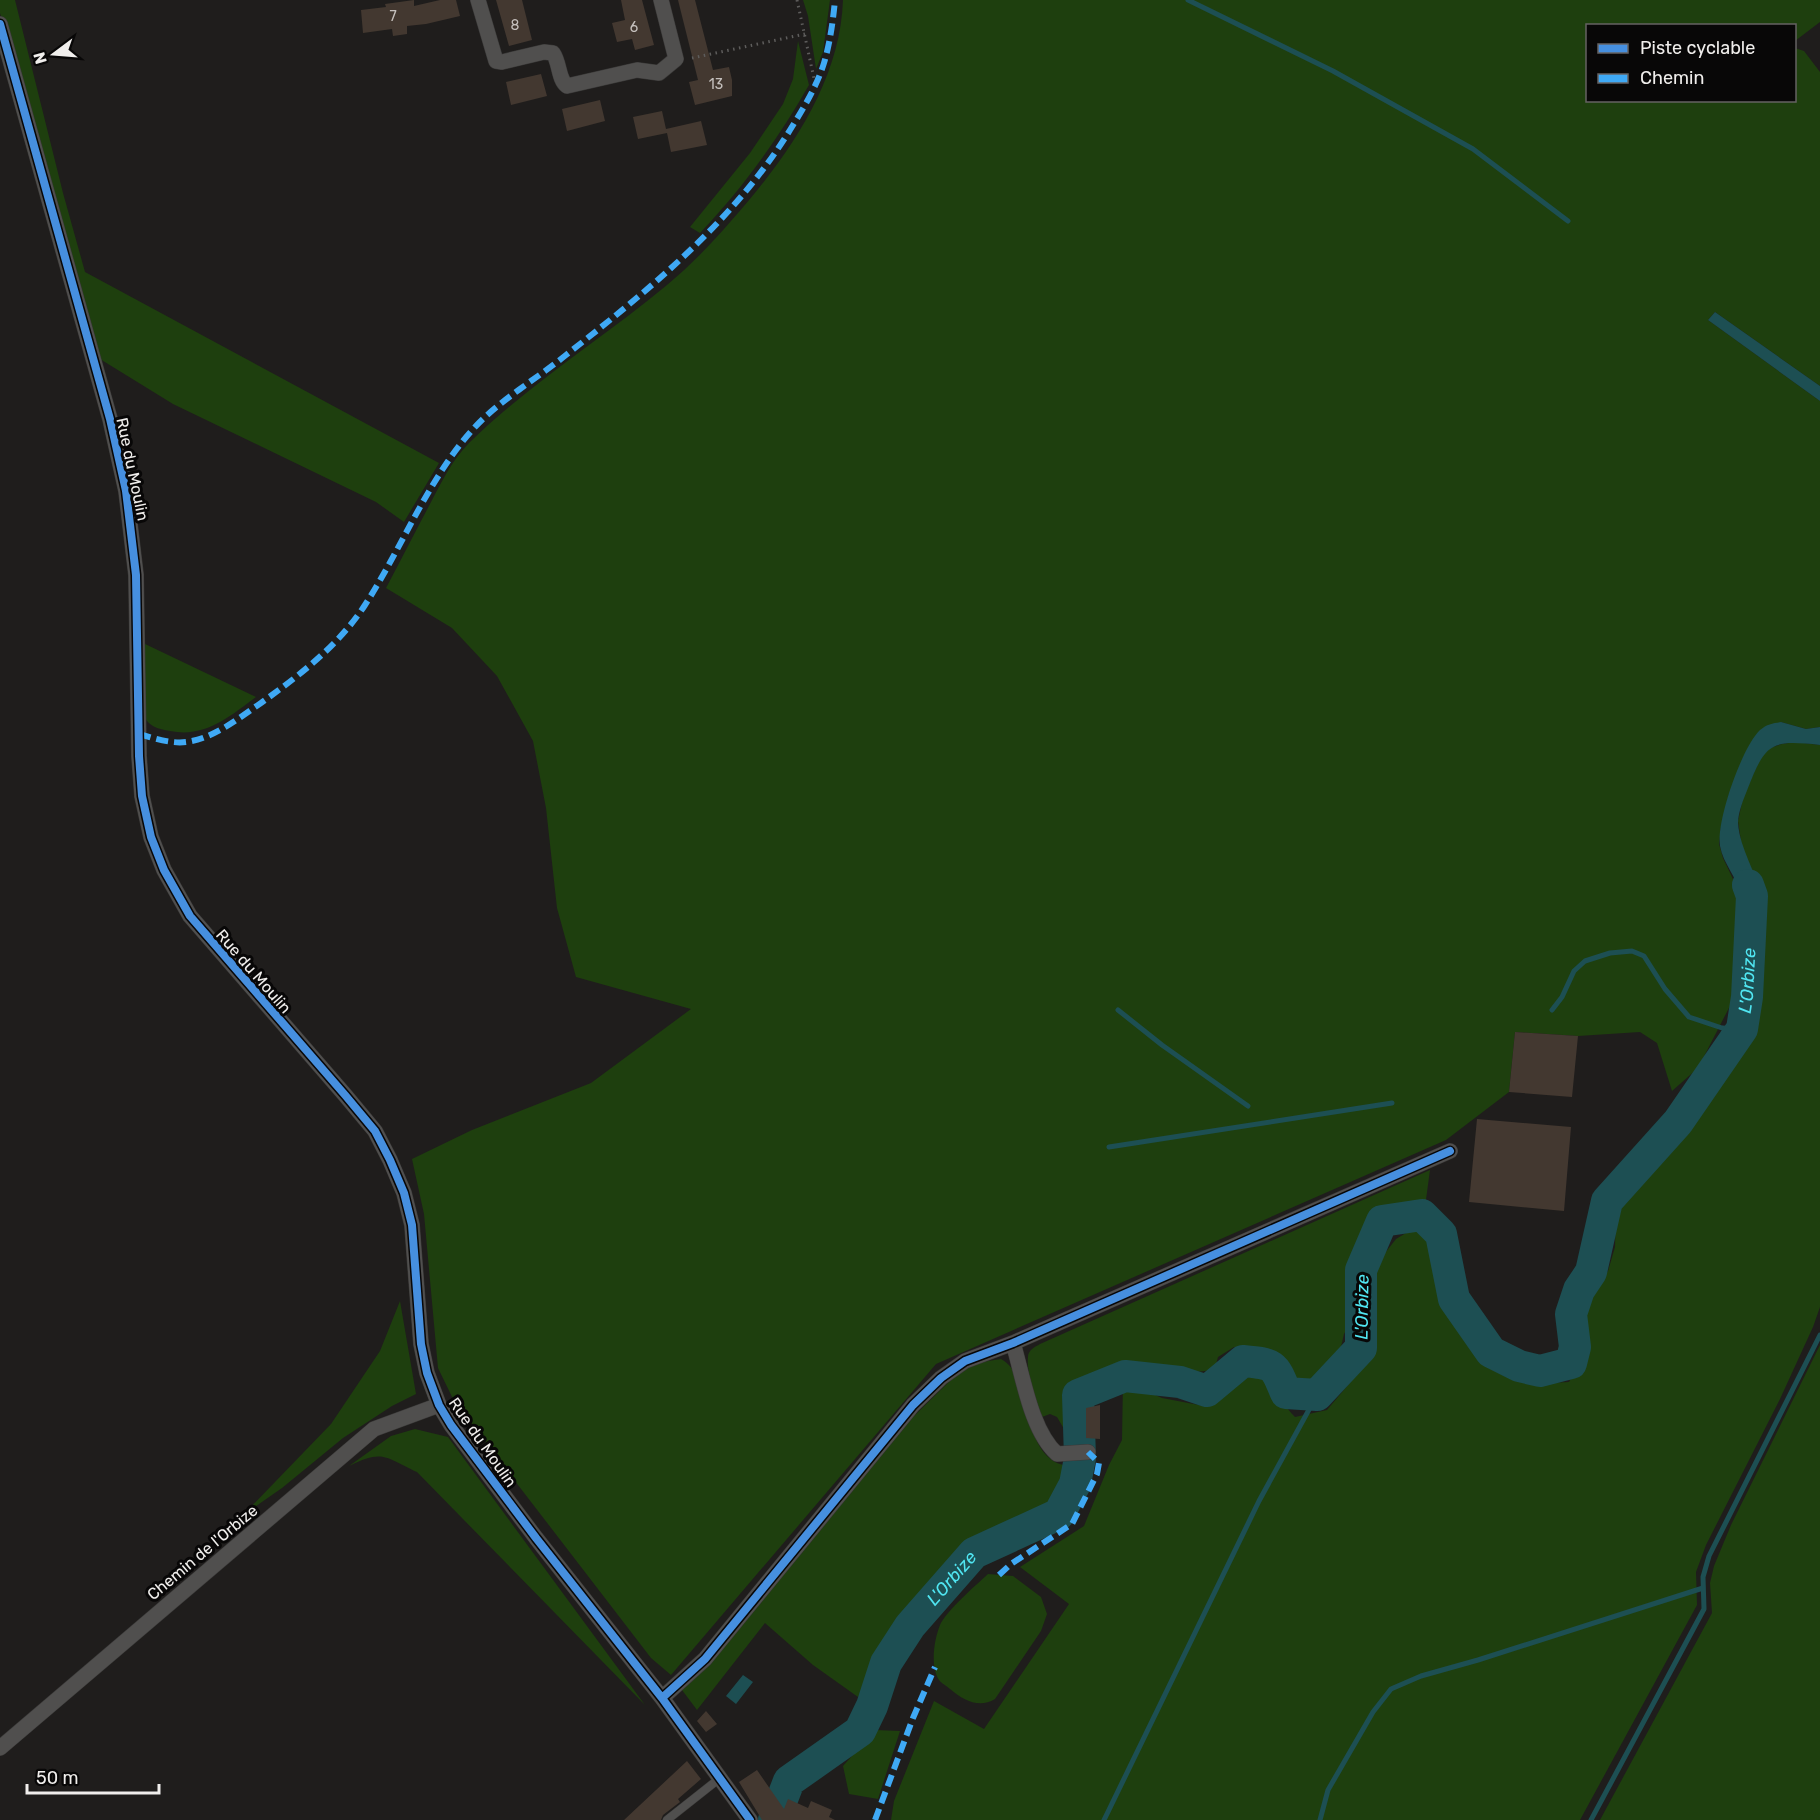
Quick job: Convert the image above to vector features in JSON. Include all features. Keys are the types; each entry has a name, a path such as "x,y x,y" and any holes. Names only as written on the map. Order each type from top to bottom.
{"street":[{"path":"478,0 496,61 502,62 550,52 555,56 564,84 567,86 637,70 659,73 676,59 661,0"},
{"name":"Rue du Moulin","path":"0,24 110,419 126,491 136,575 139,756 142,796 151,837 164,870 190,916 375,1131 390,1160 404,1193 412,1225 421,1344 426,1373 451,1425 479,1465 662,1698 750,1820"},
{"path":"662,1698 705,1659 913,1405 941,1378 965,1361 1013,1343 1450,1151"},
{"path":"1013,1343 1039,1431 1049,1447 1057,1454 1088,1452"},
{"name":"Chemin de l'Orbize","path":"0,1748 374,1429 440,1405"}],"lane":[{"path":"667,1820 720,1778"}],"path":[{"path":"797,0 815,83"},
{"path":"676,59 688,59 805,34"}],"green space":[{"path":"0,0 15,0 85,272 439,463 404,522 376,502 173,404 100,359 0,13"},
{"path":"803,0 830,0 823,52 816,69 808,16"},
{"path":"843,0 1820,0 1820,22 1796,40 1796,24 1586,24 1586,102 1796,102 1796,48 1804,51 1820,72 1820,386 1715,312 1708,320 1820,401 1820,727 1806,729 1781,722 1729,794 1719,844 1741,896 1741,924 1731,1004 1698,1068 1672,1091 1657,1043 1640,1032 1578,1036 1515,1032 1509,1092 1446,1140 936,1364 671,1675 651,1658 455,1403 438,1368 424,1214 412,1159 472,1130 591,1083 691,1009 576,977 557,908 546,808 533,741 497,676 452,628 386,588 443,480 469,443 541,381 676,278 716,238 771,173 806,120 832,62 840,31"},
{"path":"798,41 809,85 759,162 700,233 690,227 750,153 783,104 793,79"},
{"path":"143,643 256,697 226,718 205,729 183,732 154,727 143,715"},
{"path":"1795,742 1820,745 1820,1307 1780,1399 1706,1545 1696,1572 1697,1605 1580,1820 891,1820 894,1801 934,1701 984,1729 1069,1604 1020,1567 1084,1526 1122,1440 1123,1381 1162,1398 1204,1406 1240,1380 1258,1377 1267,1381 1276,1390 1295,1417 1327,1410 1369,1360 1377,1339 1371,1320 1371,1292 1375,1274 1385,1253 1396,1239 1411,1230 1423,1231 1437,1242 1448,1302 1478,1347 1516,1381 1532,1384 1569,1382 1585,1353 1580,1310 1608,1271 1615,1247 1616,1206 1619,1196 1698,1102 1753,1023 1760,964 1761,897 1742,848 1738,821 1743,798 1758,763 1767,749"},
{"path":"1430,1170 1425,1207 1387,1210 1372,1215 1351,1258 1355,1315 1344,1334 1340,1351 1326,1372 1309,1386 1294,1388 1276,1355 1263,1348 1234,1347 1218,1357 1215,1368 1210,1370 1122,1373 1098,1378 1074,1389 1073,1432 1067,1434 1057,1417 1050,1414 1042,1417 1032,1387 1028,1364 1030,1351 1040,1344"},
{"path":"400,1301 416,1394 392,1406 343,1438 282,1488 243,1515 331,1424 380,1351"},
{"path":"1820,1345 1820,1820 1600,1820 1712,1613 1710,1583 1714,1566 1731,1525"},
{"path":"1001,1359 1012,1368 1019,1382 1034,1434 1041,1449 1052,1460 1068,1466 1066,1484 1051,1507 970,1544 910,1613 884,1648 858,1697 813,1665 765,1623 697,1710 682,1690 731,1639 913,1417 966,1367"},
{"path":"415,1429 448,1437 645,1705 417,1472 390,1459 377,1456 349,1466 391,1436"},
{"path":"988,1574 1013,1576 1041,1597 1047,1614 1041,1631 995,1699 977,1703 960,1697 940,1681 936,1674 934,1653 938,1631 944,1619 962,1598"},
{"path":"875,1730 900,1731 878,1799 849,1794 843,1766"}],"water":[{"path":"1715,312 1820,386 1820,401 1708,320"},
{"path":"1781,722 1806,729 1820,727 1820,745 1791,743 1772,747 1760,761 1742,805 1738,819 1739,833 1759,888 1761,931 1741,924 1741,897 1724,859 1720,846 1720,835 1732,785 1753,739 1765,726"},
{"path":"743,1675 753,1682 736,1704 726,1696"}],"building":[{"path":"414,0 414,6 440,0 456,0 460,16 407,26 407,34 393,36 392,29 363,33 361,10"},
{"path":"496,0 522,0 532,40 509,46"},
{"path":"621,0 642,0 654,45 635,50 632,39 617,42 612,23 625,20"},
{"path":"678,0 695,0 713,70 729,67 732,96 695,105 689,82 698,80"},
{"path":"541,74 547,96 511,105 506,82"},
{"path":"600,100 605,121 567,131 562,109"},
{"path":"662,111 666,129 701,121 707,145 671,152 667,133 638,139 633,117"},
{"path":"1515,1032 1578,1036 1572,1097 1509,1092"},
{"path":"1477,1119 1571,1127 1564,1211 1469,1202"},
{"path":"1100,1405 1100,1439 1086,1438 1086,1408"},
{"path":"706,1711 717,1724 706,1732 697,1721"},
{"path":"687,1761 701,1779 678,1799 680,1802 663,1815 661,1820 624,1820"},
{"path":"757,1770 784,1809 788,1799 808,1808 811,1801 832,1810 829,1817 835,1820 762,1820 739,1782"}],"waterway":[{"path":"1188,0 1333,71 1473,149 1568,221"},
{"name":"L'Orbize","path":"774,1820 789,1781 860,1731 872,1706 886,1663 910,1626 974,1553 1059,1514 1075,1484 1080,1458 1078,1395 1125,1376 1180,1382 1207,1391 1243,1361 1262,1363 1272,1367 1279,1376 1286,1393 1317,1395 1361,1348 1361,1270 1382,1221 1422,1215 1441,1234 1454,1299 1491,1352 1519,1366 1540,1371 1571,1363 1575,1347 1571,1314 1579,1290 1591,1272 1607,1201 1678,1122 1742,1029 1747,997 1752,896 1748,885"},
{"path":"1552,1010 1562,997 1574,971 1585,961 1610,953 1632,951 1644,956 1665,989 1689,1017 1722,1028 1742,1029"},
{"path":"1118,1010 1162,1045 1248,1106"},
{"path":"1109,1147 1392,1103"},
{"path":"1591,1820 1704,1609 1703,1577 1709,1556 1820,1335"},
{"path":"1104,1820 1259,1501 1317,1395"},
{"path":"1320,1820 1328,1790 1373,1712 1391,1689 1421,1676 1703,1588"}],"marked path":[{"path":"139,734 174,742 206,737 244,715 290,682 331,646 355,620 365,605 434,482 467,437 485,417 659,279 717,224 768,163 800,114 818,80 828,48 835,0"},
{"path":"999,1575 1011,1564 1072,1524 1097,1474 1099,1463 1088,1452"},
{"path":"875,1820 913,1718 935,1667"}],"cycle path":[{"path":"0,24 110,419 126,491 136,575 139,756 142,796 151,837 164,870 190,916 375,1131 390,1160 404,1193 412,1225 421,1344 427,1373 439,1405 451,1425 536,1538 662,1698 750,1820"},
{"path":"662,1698 705,1659 913,1405 941,1378 965,1361 1013,1343 1450,1151"}]}
